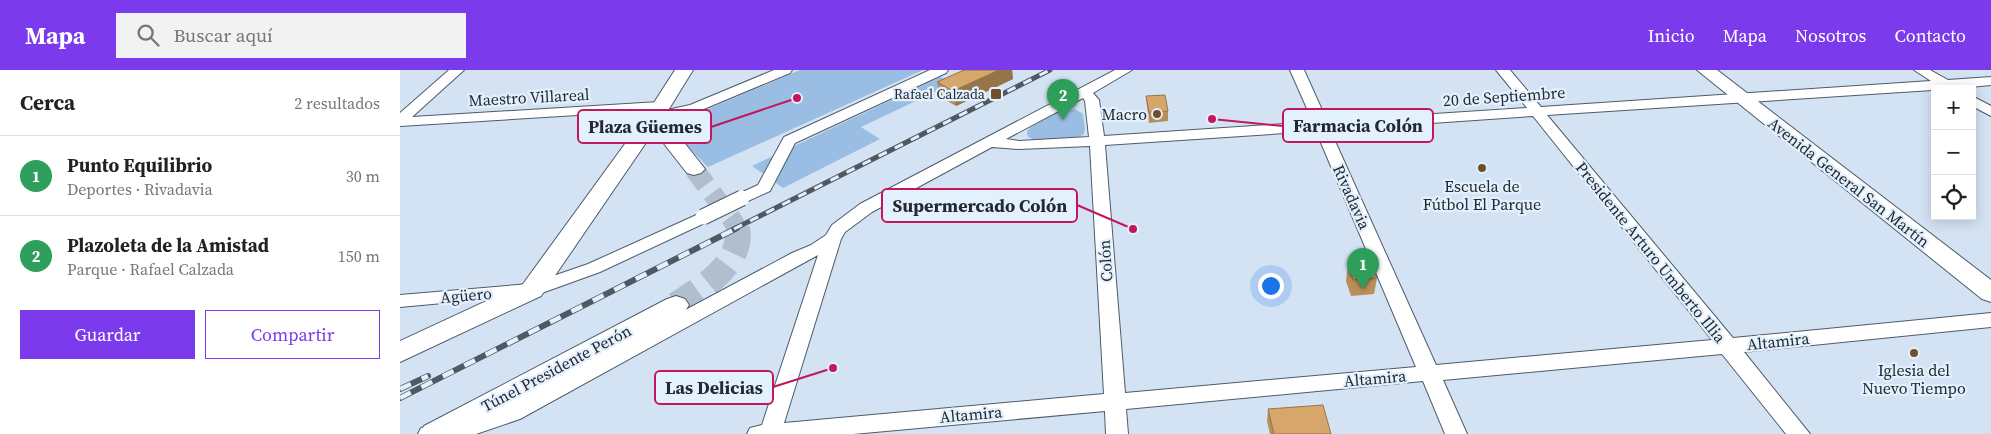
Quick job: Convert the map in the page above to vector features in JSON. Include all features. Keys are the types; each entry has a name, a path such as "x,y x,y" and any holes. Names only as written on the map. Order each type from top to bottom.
{"street":[{"path":"400,121 457,70"},
{"path":"400,352 532,290 660,119 684,70"},
{"path":"660,119 675,121 694,108 785,70"},
{"name":"Agüero","path":"400,301 532,290 594,268 764,188 789,140 941,70"},
{"path":"766,434 832,239 838,229 866,208 1125,70"},
{"name":"Rivadavia","path":"1297,70 1456,434"},
{"name":"Presidente Arturo Umberto Illia","path":"1503,70 1799,434"},
{"name":"Avenida General San Martín","path":"1706,70 1991,293"},
{"path":"1921,70 1947,85"},
{"name":"20 de Septiembre","path":"1957,85 1991,81"},
{"name":"20 de Septiembre","path":"990,142 1019,145 1096,141 1320,125 1931,87"},
{"name":"Colón","path":"1084,91 1092,100 1096,141 1117,434"},
{"path":"1976,103 1991,112"},
{"path":"660,119 694,169"},
{"name":"Maestro Villareal","path":"400,121 660,119"},
{"path":"433,433 474,426 512,413 832,239"},
{"name":"Túnel Presidente Perón","path":"433,433 676,305"},
{"name":"Altamira","path":"766,434 1728,346 1991,320"}],"shaded area":[{"path":"800,70 923,70 708,167 667,126"},
{"path":"940,77 954,83 861,127 880,139 783,188 752,166"},
{"path":"1075,109 1083,114 1085,130 1083,135 1056,140 1034,139 1028,136 1027,131 1031,127 1061,110"}],"building":[{"path":"964,70 999,70 953,91 937,82"},
{"path":"1165,95 1168,111 1149,112 1146,96"},
{"path":"1371,263 1377,278 1353,280 1348,265"},
{"path":"1323,405 1331,434 1274,434 1268,409"}],"tunnel":[{"path":"694,169 737,229"},
{"path":"676,305 708,283 727,264 734,253 737,229"}],"railway":[{"path":"734,229 1050,70"},
{"path":"400,398 737,228"},
{"path":"400,389 428,376"}],"place":[{"name":"Rafael Calzada","path":"996,94"},
{"name":"Plaza Güemes","path":"797,98"},
{"name":"Macro","path":"1157,114"},
{"name":"Farmacia Colón","path":"1212,119"},
{"name":"Plazoleta de la Amistad","path":"1063,120"},
{"name":"Escuela de Fútbol El Parque","path":"1482,168"},
{"name":"Supermercado Colón","path":"1133,229"},
{"name":"Punto Equilibrio","path":"1363,289"},
{"name":"Iglesia del Nuevo Tiempo","path":"1914,353"},
{"name":"Las Delicias","path":"833,368"}]}
